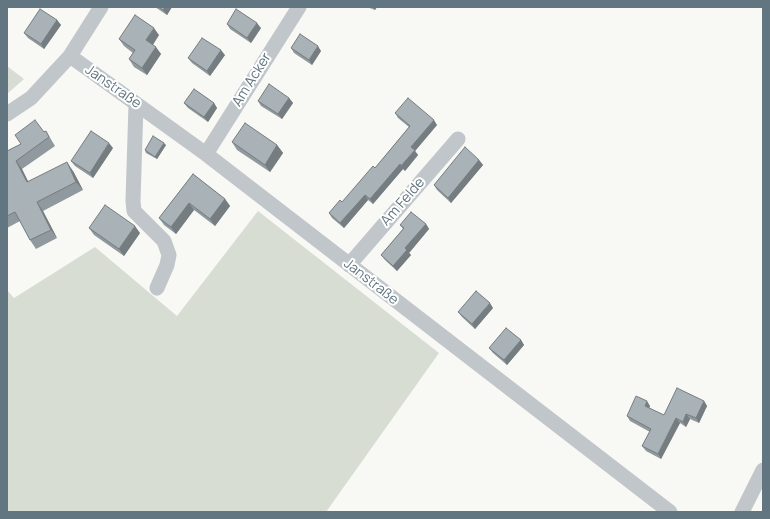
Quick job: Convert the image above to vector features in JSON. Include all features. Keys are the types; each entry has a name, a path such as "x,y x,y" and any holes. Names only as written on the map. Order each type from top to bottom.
{"street":[{"path":"7,114 31,98 70,56 101,7"},
{"name":"Am Acker","path":"206,154 299,7"},
{"name":"Janstraße","path":"70,56 206,154 670,512"},
{"path":"136,104 134,211 164,241 169,255 167,266 157,288"},
{"name":"Am Felde","path":"349,265 458,139"},
{"path":"742,512 763,470"}],"shaded area":[{"path":"7,66 24,79 7,94"},
{"path":"258,211 439,353 326,512 7,512 7,290 14,298 95,247 177,316"}],"building":[{"path":"40,9 57,20 41,44 24,33"},
{"path":"236,9 257,23 247,38 227,24"},
{"path":"135,15 154,28 146,40 156,47 142,68 129,59 135,50 119,39"},
{"path":"300,34 318,46 309,60 291,48"},
{"path":"202,38 221,50 207,71 188,58"},
{"path":"269,84 289,98 278,114 258,101"},
{"path":"194,89 214,103 204,117 184,103"},
{"path":"408,98 434,120 411,147 415,150 401,166 400,164 370,199 365,195 340,223 329,213 340,200 342,202 373,166 375,168 410,126 395,113"},
{"path":"35,120 44,132 46,131 49,137 16,161 27,182 67,162 76,182 37,202 51,230 30,240 15,212 7,216 7,151 21,144 15,135"},
{"path":"245,123 277,145 265,165 232,142"},
{"path":"91,131 109,143 90,173 71,161"},
{"path":"153,136 164,143 155,157 145,150"},
{"path":"465,147 479,160 448,198 434,185"},
{"path":"193,174 225,199 210,219 189,203 171,227 159,218"},
{"path":"105,205 135,226 119,249 89,228"},
{"path":"411,212 426,224 405,248 407,250 393,266 381,255 404,228 400,225"},
{"path":"476,291 490,303 472,324 458,312"},
{"path":"506,328 521,340 504,360 489,348"},
{"path":"677,388 704,401 696,418 686,414 683,422 676,418 658,454 642,446 651,429 627,416 636,396 647,401 645,406 664,415"}]}
